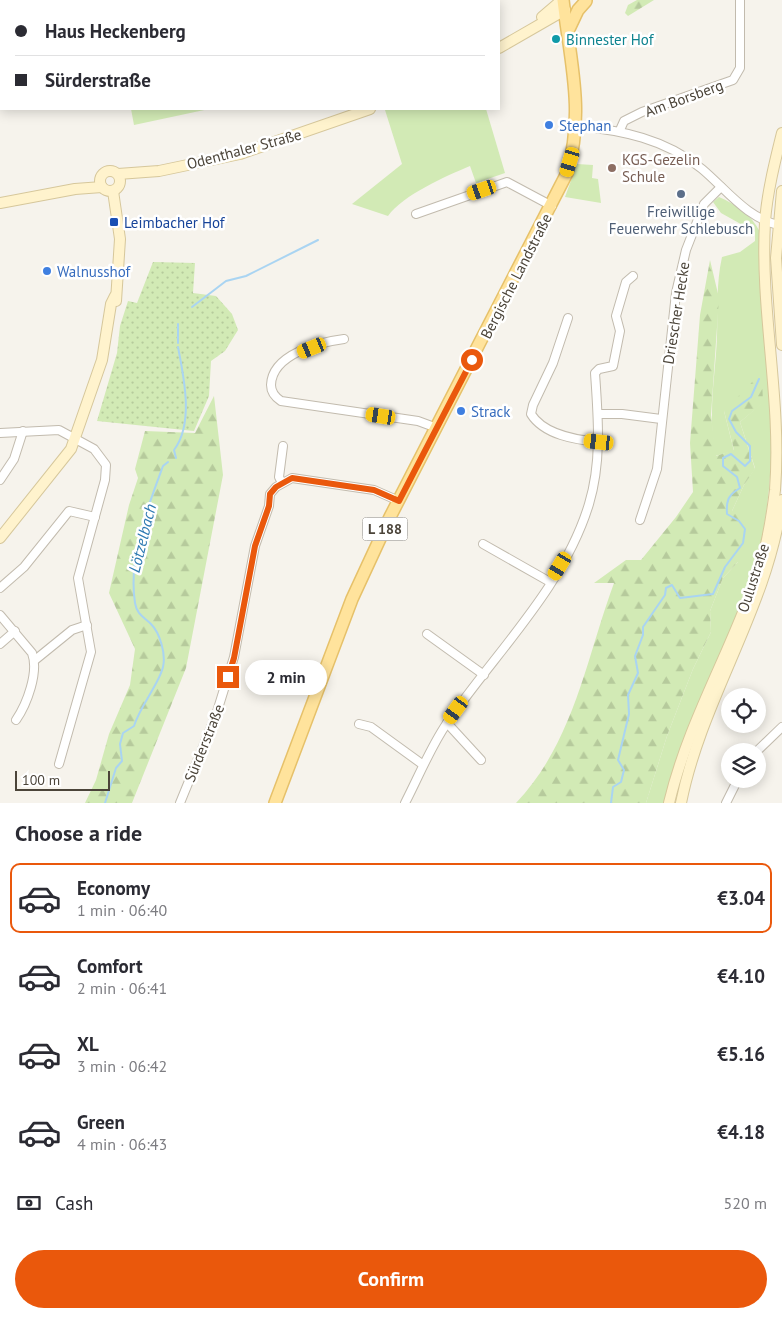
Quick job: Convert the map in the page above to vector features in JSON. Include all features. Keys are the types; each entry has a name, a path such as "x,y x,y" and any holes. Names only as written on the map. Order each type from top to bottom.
{"main road":[{"path":"518,36 563,3 588,1"},
{"path":"539,24 557,23 568,31 578,10 588,1"},
{"path":"500,47 539,24 563,3"},
{"name":"Bergische Landstraße","path":"275,803 352,598 399,501 552,206 569,168 576,126 576,85 563,3"},
{"name":"Odenthaler Straße","path":"101,182 108,171 117,183 144,174 221,159 264,147 367,110"},
{"name":"Oulustraße","path":"669,803 677,771 690,734 761,563 774,499 779,452 778,414 765,259 765,221 782,133"},
{"path":"0,204 101,182 117,183 120,239 115,296 111,304 108,333 91,397 74,438 65,446 54,468 0,538"},
{"path":"782,193 776,258 782,345"},
{"path":"776,258 782,246"},
{"name":"Oulustraße","path":"681,803 686,777 703,724 764,579 779,522 782,500"}],"street":[{"name":"Am Borsberg","path":"620,130 624,122 642,112 733,80 740,68 740,0"},
{"path":"576,126 620,130 646,139 693,162 743,208 765,221 780,226"},
{"path":"416,214 506,182 552,206"},
{"name":"Driescher Hecke","path":"640,520 658,469 661,419 676,293 686,250 704,204 721,187"},
{"path":"405,803 422,764 447,723 523,624 576,537 590,503 598,460 599,414 595,372 598,369 613,366 620,331 616,316 626,282 633,276"},
{"path":"568,318 562,341 533,405 531,414 536,422 567,437 599,442"},
{"path":"344,339 329,341 283,361 272,378 271,387 274,396 281,401 418,422 437,428"},
{"path":"599,414 622,414 661,419"},
{"path":"0,433 59,430 94,450 106,464 105,480 78,578 91,652 59,764"},
{"path":"0,480 14,459 23,432"},
{"path":"283,446 278,477 282,483 292,478 374,490 399,501"},
{"name":"Sürderstraße","path":"180,803 216,715 234,658 255,546 269,506 270,494 282,483"},
{"path":"0,588 24,568 69,511 94,517"},
{"path":"483,544 550,582"},
{"path":"0,615 15,631 32,653 35,660 35,668 28,692 21,713 16,720"},
{"path":"35,660 72,630 87,625"},
{"path":"0,644 15,631"},
{"path":"427,634 484,675"},
{"path":"447,723 481,760"},
{"path":"359,724 371,726 422,764"},
{"path":"765,743 782,727"},
{"path":"726,803 734,788"}],"green space":[{"path":"637,0 654,0 628,16 625,13 628,5"},
{"path":"131,110 204,110 134,125"},
{"path":"385,110 486,110 505,173 476,183 470,166 414,194 395,208 388,216 352,204 402,164"},
{"path":"577,164 593,165 592,178 598,179 601,203 565,197"},
{"path":"719,197 742,211 752,220 760,232 772,390 771,470 767,509 760,548 751,581 686,738 664,803 646,803 667,736 693,669 711,632 710,611 723,578 738,562 732,511 744,485 755,468 740,422 762,403 724,411 734,451 715,456 712,404 720,267 722,257 740,252 755,241 755,232 721,213 713,202"},
{"path":"710,260 719,298 711,415 716,456 734,450 724,411 757,377 762,379 763,403 740,422 755,469 744,485 732,511 746,523 738,562 723,578 710,611 711,632 693,669 667,736 646,803 516,803 536,779 552,754 576,699 614,583 594,583 626,560 641,560 676,517 693,492 690,443 700,315"},
{"path":"153,262 195,263 193,293 216,296 232,314 238,330 225,351 211,361 209,396 194,431 97,421 117,353 120,326 128,301 137,303"},
{"path":"214,396 223,475 186,668 132,803 85,803 96,780 109,734 130,685 135,649 109,593 129,505 138,478 135,469 145,431 195,433"}],"waterway":[{"name":"Lötzelbach","path":"192,307 226,281 246,276 318,240"},
{"name":"Lötzelbach","path":"178,324 178,343"},
{"name":"Lötzelbach","path":"176,458 174,450 180,439 186,414 185,386 178,347"},
{"path":"611,803 613,787 621,782 624,770 618,760 629,714 628,695 638,673 635,656 643,635 643,627 665,595 666,588 672,585 680,598 713,594 725,567 743,543 745,529 739,521 727,514 729,499 740,488 737,477 723,466 723,458 731,454 745,466 750,461 750,446 736,432 729,419 732,411 751,397 759,379"},
{"name":"Lötzelbach","path":"105,803 116,768 122,761 120,744 123,733 134,726 140,711 158,681 164,662 160,638 151,624 137,610 134,568 145,516 163,466 168,462"}],"place":[{"name":"Binnester Hof","path":"556,39"},
{"name":"Stephan","path":"549,125"},
{"name":"KGS-Gezelin Schule","path":"612,168"},
{"name":"Freiwillige Feuerwehr Schlebusch","path":"681,194"},
{"name":"Leimbacher Hof","path":"114,222"},
{"name":"Walnusshof","path":"47,271"},
{"name":"Strack","path":"461,411"}],"route":[{"path":"228,677 234,658 255,546 269,506 268,499 270,494 276,487 292,478 374,490 387,494 399,501 472,360"}]}
